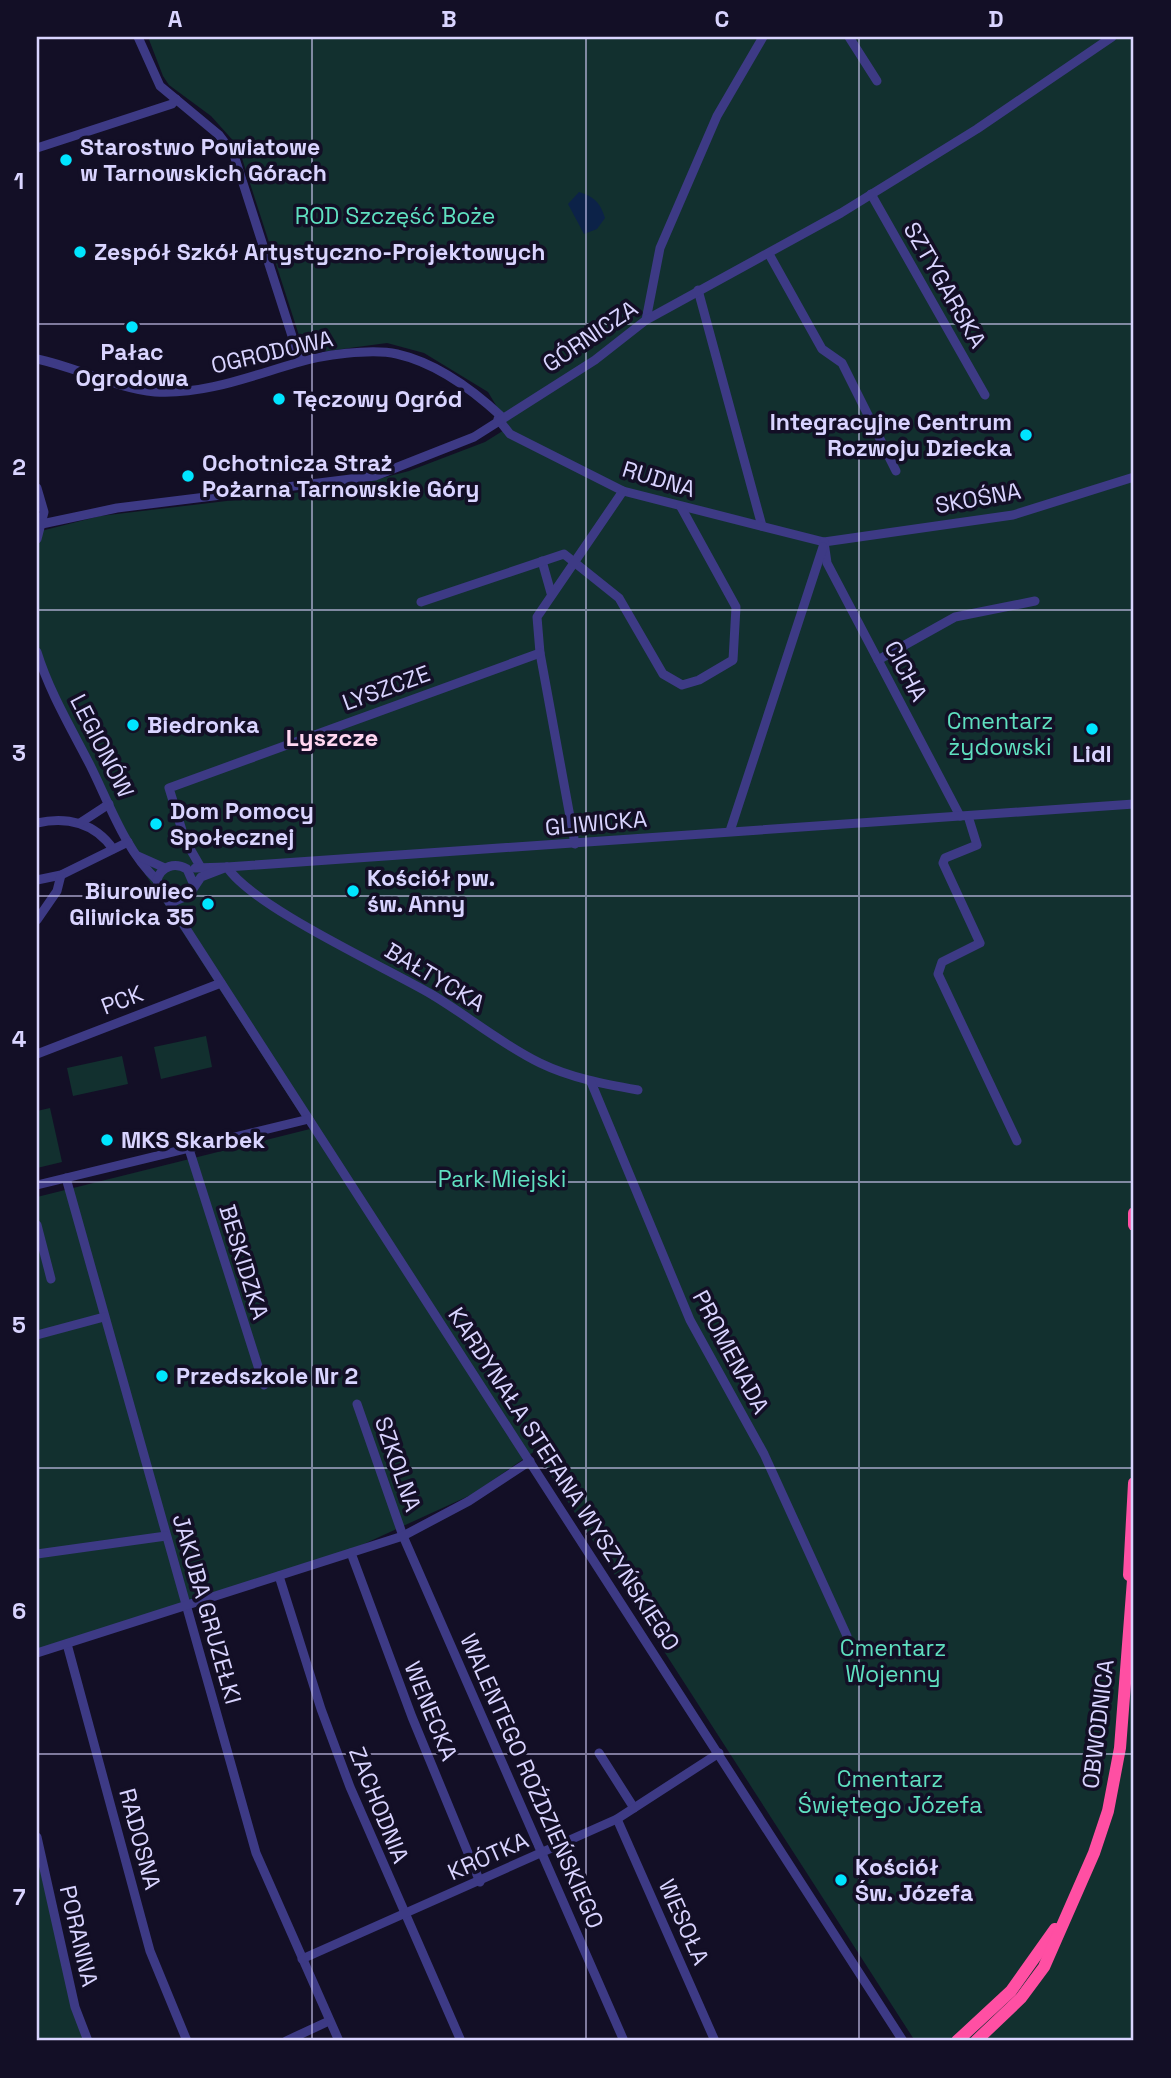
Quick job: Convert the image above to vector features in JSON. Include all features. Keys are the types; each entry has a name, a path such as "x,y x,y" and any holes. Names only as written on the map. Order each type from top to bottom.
{"highway":[{"path":"1134,1213 1134,1225"},
{"name":"OBWODNICA","path":"1129,1628 1134,1483"},
{"name":"OBWODNICA","path":"976,2041 1021,1998 1044,1967 1094,1853 1116,1776 1134,1567"},
{"name":"OBWODNICA","path":"957,2041 1024,1975 1072,1902"}],"street":[{"path":"138,37 156,81 224,139 234,155 300,361"},
{"path":"646,320 660,248 718,116 763,37"},
{"path":"849,37 877,81"},
{"name":"GÓRNICZA","path":"39,525 117,508 375,476 474,437 595,360 646,320 769,254 871,194 977,129 1112,37"},
{"path":"37,148 172,104 176,99"},
{"name":"SZTYGARSKA","path":"871,194 985,396"},
{"path":"769,254 822,349 842,363 895,471"},
{"path":"698,290 762,526"},
{"name":"OGRODOWA","path":"37,359 155,391 231,384 300,361 346,354 397,353 432,368 478,394 500,418"},
{"name":"RUDNA","path":"500,418 510,434 623,491 824,542"},
{"name":"SKOŚNA","path":"824,542 1013,515 1134,477"},
{"path":"37,488 44,512 37,539"},
{"path":"575,844 540,653 537,617 623,491"},
{"path":"421,602 564,554 619,598 654,662 671,681 682,685 690,683 728,665 734,653 736,607 681,507"},
{"path":"730,831 824,542"},
{"name":"CICHA","path":"824,542 827,563 964,816"},
{"path":"542,561 551,593"},
{"path":"878,660 955,617 1035,601"},
{"name":"LEGIONÓW","path":"37,652 47,680 128,842 143,868 157,880"},
{"name":"LYSZCZE","path":"200,866 185,840 169,788 540,653"},
{"path":"37,687 47,680"},
{"path":"80,823 109,804"},
{"name":"GLIWICKA","path":"187,869 200,866 228,867 575,844 1134,804"},
{"path":"964,816 977,845 945,858 943,863 980,943 942,962 938,974 1017,1141"},
{"path":"37,823 52,819 80,823 103,837 113,849"},
{"path":"37,880 61,875 128,842"},
{"path":"137,856 165,868 176,865 187,869 194,884 183,899 167,899 161,894 157,880 165,868"},
{"name":"GLIWICKA","path":"194,884 201,877 228,867"},
{"name":"BAŁTYCKA","path":"228,867 236,880 305,925 433,995 519,1052 591,1082 638,1090"},
{"path":"37,920 57,891 61,875"},
{"name":"KARDYNAŁA STEFANA WYSZYŃSKIEGO","path":"167,899 903,2041"},
{"name":"KARDYNAŁA STEFANA WYSZYŃSKIEGO","path":"183,899 183,916 193,939"},
{"name":"PCK","path":"37,1054 221,982"},
{"name":"PROMENADA","path":"591,1082 690,1320 764,1454 847,1636"},
{"path":"37,1185 309,1119"},
{"name":"BESKIDZKA","path":"189,1149 264,1385"},
{"name":"JAKUBA GRUZEŁKI","path":"66,1178 256,1853 340,2041"},
{"path":"37,1225 51,1279"},
{"path":"37,1335 104,1317"},
{"name":"SZKOLNA","path":"357,1404 403,1536"},
{"path":"37,1653 403,1536 469,1501 530,1461"},
{"path":"37,1553 166,1536"},
{"name":"WALENTEGO ROŹDZIEŃSKIEGO","path":"403,1536 624,2041"},
{"name":"WENECKA","path":"351,1553 412,1717 480,1882"},
{"name":"ZACHODNIA","path":"279,1576 326,1722 403,1914 461,2041"},
{"name":"RADOSNA","path":"67,1644 150,1951 187,2041"},
{"path":"600,1753 634,1808"},
{"name":"KRÓTKA","path":"302,1959 617,1819 719,1754"},
{"name":"WESOŁA","path":"617,1819 715,2041"},
{"name":"PORANNA","path":"37,1837 75,2007 88,2041"},
{"path":"286,2041 330,2021"}],"green space":[{"path":"148,37 1134,37 1134,2041 915,2041 535,1451 473,1494 329,1560 37,1650 37,1197 310,1129 125,843 37,664 37,532 100,516 352,486 409,471 485,442 509,427 488,392 424,353 387,343 305,354 238,146 211,116 169,85"},
{"path":"206,1036 212,1067 161,1079 154,1047"},
{"path":"122,1056 128,1084 73,1096 67,1068"},
{"path":"50,1108 62,1162 37,1168 37,1111"},
{"path":"37,1855 84,2041 37,2041"}],"water":[{"path":"579,192 596,201 605,218 597,229 584,234 568,204"}],"place":[{"name":"Starostwo Powiatowe w Tarnowskich Górach","path":"66,160"},
{"name":"Zespół Szkół Artystyczno-Projektowych","path":"80,252"},
{"name":"Pałac Ogrodowa","path":"132,327"},
{"name":"Tęczowy Ogród","path":"279,399"},
{"name":"Integracyjne Centrum Rozwoju Dziecka","path":"1026,435"},
{"name":"Ochotnicza Straż Pożarna Tarnowskie Góry","path":"188,476"},
{"name":"Biedronka","path":"133,725"},
{"name":"Lidl","path":"1092,729"},
{"name":"Dom Pomocy Społecznej","path":"156,824"},
{"name":"Kościół pw. św. Anny","path":"353,891"},
{"name":"Biurowiec Gliwicka 35","path":"208,904"},
{"name":"MKS Skarbek","path":"107,1140"},
{"name":"Przedszkole Nr 2","path":"162,1376"},
{"name":"Kościół Św. Józefa","path":"841,1880"}],"district":[{"name":"Lyszcze","path":"332,737"}],"park label":[{"name":"ROD Szczęść Boże","path":"395,216"},
{"name":"Cmentarz żydowski","path":"1000,734"},
{"name":"Park Miejski","path":"502,1179"},
{"name":"Cmentarz Wojenny","path":"893,1661"},
{"name":"Cmentarz Świętego Józefa","path":"890,1792"}]}
